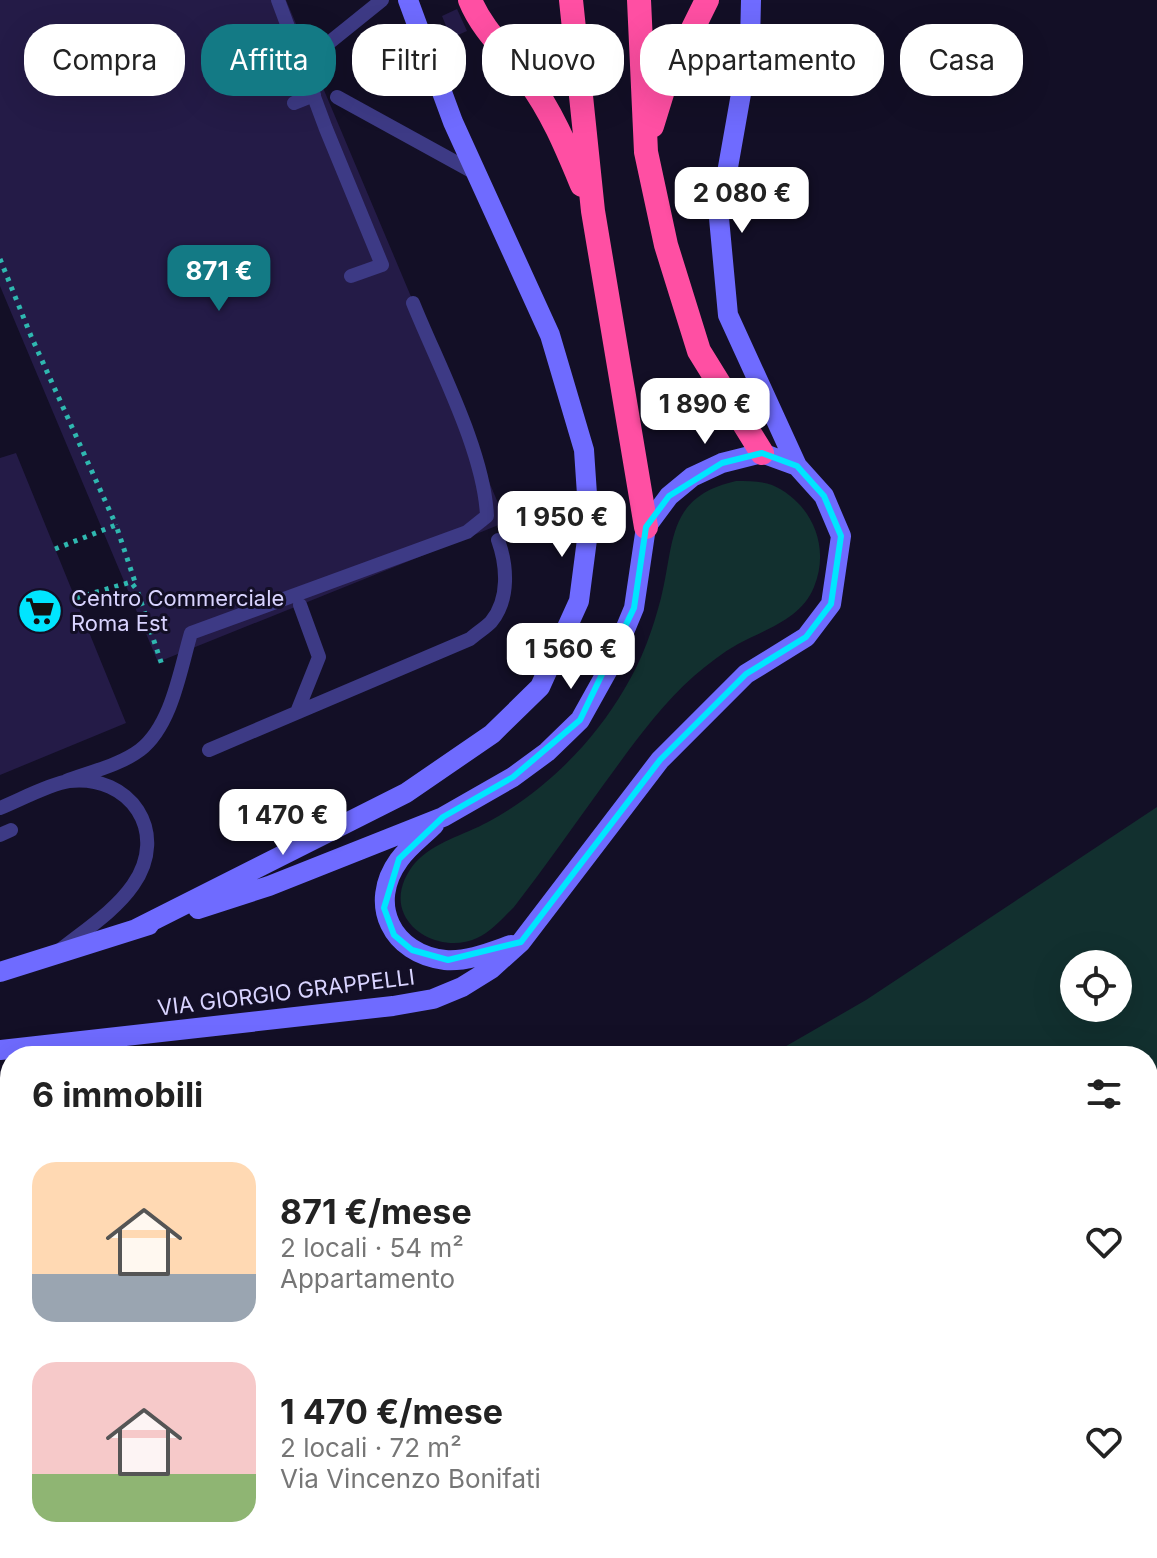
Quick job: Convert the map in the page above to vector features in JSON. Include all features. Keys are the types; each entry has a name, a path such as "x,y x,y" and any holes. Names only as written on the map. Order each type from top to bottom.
{"highway":[{"path":"470,0 483,25 548,111 593,211"},
{"path":"571,0 593,211 646,527"},
{"path":"639,0 646,152 666,245 699,351 762,453"},
{"path":"646,152 664,87 707,0"}],"main road":[{"path":"136,929 406,793 492,734 540,687 579,601 589,524 584,450 550,335 453,122 408,0"},
{"path":"751,0 750,43 719,218 725,287 728,315 797,466"},
{"path":"0,972 269,886 443,817 513,777 547,752 580,720 609,668 634,608 646,527 669,496 692,477 722,463 762,453 797,466"},
{"name":"VIA GIORGIO GRAPPELLI","path":"34,1046 433,999 462,987 491,969 521,942 660,760 746,674 806,637 831,604 841,536 824,496 797,466"},
{"path":"443,817 399,859 388,879 384,908 394,935 412,950 448,960 468,958 521,942"},
{"path":"114,1046 171,1030"}],"lane":[{"path":"278,0 288,24"},
{"path":"336,37 382,0"},
{"path":"294,103 312,96"},
{"path":"314,96 382,265 351,276"},
{"path":"337,97 477,174"},
{"path":"0,808 139,751 157,734 191,633 467,532 487,516 486,494 472,446 413,303"},
{"path":"209,750 470,639 492,620 506,588 498,540"},
{"path":"297,712 319,657 300,605"},
{"path":"53,955 116,905 134,884 146,858 146,826 140,811 119,791 100,781 66,781"}],"path":[{"path":"0,259 116,525 162,666 158,679"},
{"path":"55,549 116,525"},
{"path":"76,598 131,582 137,590"}],"highlighted area":[{"path":"762,453 797,466 824,496 841,536 831,604 806,637 746,674 660,760 521,942 448,960 412,950 394,935 384,908 399,859 443,817 513,777 580,720 634,608 646,527 669,496 722,463"}],"green space":[{"path":"736,481 772,485 797,502 807,514 814,527 820,556 819,572 808,598 782,622 715,659 669,701 635,742 514,907 492,928 477,938 457,943 436,940 417,930 404,914 401,901 404,881 415,863 431,850 509,810 548,780 583,746 612,708 642,655 661,598 672,541 685,510 713,488"},
{"path":"1157,807 1157,1046 786,1046 866,1000"}],"building":[{"path":"0,0 286,0 296,24 201,24 201,96 326,96 506,522 158,662 0,286"},
{"path":"457,9 464,24 445,24 442,16"},
{"name":"Centro Commerciale Roma Est","path":"16,453 126,723 0,775 0,458"}],"place":[{"name":"Centro Commerciale Roma Est","path":"40,611"}]}
